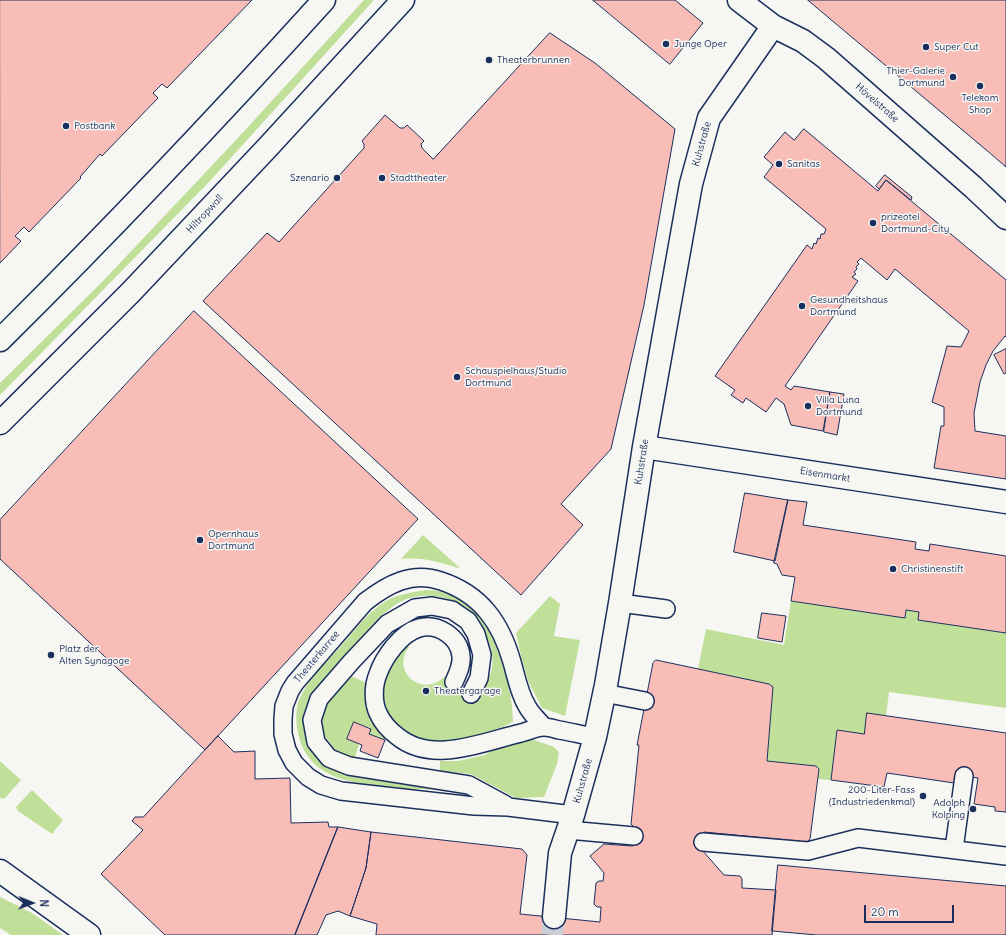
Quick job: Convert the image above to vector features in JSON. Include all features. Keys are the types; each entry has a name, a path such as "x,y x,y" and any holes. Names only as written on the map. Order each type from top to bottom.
{"street":[{"path":"0,340 156,180 324,0"},
{"name":"Hiltropwall","path":"0,423 132,292 403,0"},
{"name":"Hövelstraße","path":"739,0 773,26 803,41 826,58 973,187 1006,218"},
{"name":"Kuhstraße","path":"554,917 560,853 595,737 604,693 620,603 644,448 690,184 709,118 773,26"},
{"name":"Eisenmarkt","path":"644,448 1006,502"},
{"path":"0,871 89,935"}],"lane":[{"name":"Theaterkarree","path":"508,806 474,806 396,798 341,791 321,786 308,777 294,763 287,750 283,734 283,719 284,706 290,691 295,682 345,624 365,602 379,591 390,584 404,580 421,577 434,578 452,584 468,593 481,604 491,616 509,651 526,705 544,727"},
{"path":"620,603 666,609"},
{"name":"Theaterkarree","path":"471,694 479,678 482,656 476,634 468,621 452,610 432,606 415,608 387,624 319,699 312,720 316,742 329,758 350,766 469,785 508,806 570,823 634,836"},
{"path":"454,682 460,668 461,656 455,640 449,634 438,628 418,628 401,638 377,675 375,703 378,713 385,726 398,737 421,749 441,750 476,746 544,727 595,737"},
{"path":"604,693 646,700"},
{"path":"954,849 964,776"},
{"path":"703,842 808,851 858,838 1006,856"}],"green space":[{"path":"364,0 374,0 209,182 0,395 0,383 103,281 236,140"},
{"path":"423,535 461,569 431,561 401,559"},
{"path":"427,590 434,590 455,596 473,608 482,617 506,672 511,697 513,722 475,737 443,743 434,743 411,737 402,731 394,722 388,713 384,702 383,690 385,678 391,665 406,644 409,647 404,656 404,665 406,673 412,680 419,684 427,685 436,682 445,676 477,702 486,686 492,668 492,653 488,639 479,622 469,610 454,601 445,598 436,596 417,596 394,605 380,617 309,700 303,724 310,749 327,767 334,770 439,787 440,790 395,788 363,784 348,781 322,770 309,758 300,742 298,734 296,715 297,706 303,691 309,682 362,622 379,605 396,597"},
{"path":"550,596 560,604 554,636 580,640 565,716 542,708 528,681 516,633"},
{"path":"791,601 905,618 906,610 919,612 919,620 1006,633 1006,708 889,692 886,716 864,734 837,730 831,780 818,779 819,769 816,766 767,761 773,688 769,684 698,669 706,629 784,645"},
{"path":"347,674 366,683 365,691 369,713 380,732 386,738 385,740 369,734 371,728 354,722 347,739 359,744 355,758 337,752 321,731 323,713 331,695"},
{"path":"526,737 554,747 559,752 557,764 544,797 516,798 471,774 440,771 440,761 458,761 485,755 497,747"},
{"path":"0,761 21,780 6,797 2,799 0,797"},
{"path":"32,790 63,820 52,834 18,811 16,807"},
{"path":"0,897 32,913 63,935 11,935 0,928"}],"building":[{"name":"Postbank","path":"0,0 252,0 167,88 162,84 153,93 158,98 102,156 100,154 80,177 81,178 29,232 24,227 15,236 21,241 0,263"},
{"name":"Junge Oper","path":"593,0 675,0 703,23 670,64"},
{"name":"Thier-Galerie Dortmund","path":"808,0 1006,0 1006,167 991,154"},
{"name":"Schauspielhaus/Studio Dortmund","path":"550,33 595,63 675,129 644,305 611,449 561,504 583,525 521,595 203,301 267,233 279,242 364,148 362,141 385,115 400,128 404,128 407,125 424,141 421,144 422,148 433,159"},
{"name":"Gesundheitshaus Dortmund","path":"804,129 878,191 886,180 1006,280 1006,337 1005,336 993,351 986,365 980,382 974,413 975,431 1006,436 1006,479 934,468 941,426 944,426 944,407 932,402 947,346 961,347 969,331 895,269 887,280 861,258 857,262 859,264 854,272 856,274 852,277 858,281 785,386 791,390 794,386 830,392 823,431 791,425 784,404 776,398 766,412 746,398 743,403 731,395 735,390 715,376 807,245 812,249 814,243 816,244 818,238 820,239 821,234 824,234 826,229 764,177 773,165 764,157 785,132 794,140"},
{"path":"885,175 912,197 911,200 886,180 879,189 876,186"},
{"name":"Opernhaus Dortmund","path":"194,311 418,519 205,750 0,559 0,520"},
{"path":"1006,349 1006,373 1004,374 994,355"},
{"path":"830,392 844,394 837,435 824,432"},
{"path":"745,493 788,500 775,561 734,552"},
{"name":"Christinenstift","path":"788,500 807,502 803,525 916,542 915,549 929,551 930,544 1006,556 1006,633 918,620 919,612 906,610 905,618 791,601 795,577 782,575 777,564 774,563"},
{"path":"762,613 786,616 782,642 758,638"},
{"path":"656,660 769,684 773,687 767,761 816,766 819,769 810,839 807,842 704,832 702,850 724,875 740,876 742,879 742,888 776,890 772,935 376,935 377,924 350,916 366,868 371,832 522,849 527,855 520,914 600,922 601,907 597,907 594,904 596,883 603,881 604,873 590,856 604,844 633,846 635,828 631,824 639,745 637,745 653,663"},
{"path":"867,713 1006,733 1006,812 995,811 995,807 974,804 978,778 956,775 954,783 887,773 884,787 831,780 837,730 864,734"},
{"path":"354,722 371,729 369,734 385,740 378,758 360,751 362,745 347,739"},
{"path":"218,736 234,752 255,751 255,779 290,778 291,823 328,822 329,827 338,827 295,935 165,935 101,874 143,830 132,821 135,817 143,817"},
{"path":"338,827 371,832 366,868 350,916 338,911 326,915 317,935 295,935"},
{"path":"778,865 1006,886 1006,935 817,935 772,931"}],"tunnel":[{"path":"552,935 554,917"}],"place":[{"name":"Junge Oper","path":"666,44"},
{"name":"Super Cut","path":"926,47"},
{"name":"Theaterbrunnen","path":"489,60"},
{"name":"Thier-Galerie Dortmund","path":"953,77"},
{"name":"Telekom Shop","path":"980,86"},
{"name":"Postbank","path":"66,126"},
{"name":"Sanitas","path":"779,164"},
{"name":"Szenario","path":"337,178"},
{"name":"Stadttheater","path":"382,178"},
{"name":"prizeotel Dortmund-City","path":"873,223"},
{"name":"Gesundheitshaus Dortmund","path":"802,306"},
{"name":"Schauspielhaus/Studio Dortmund","path":"457,377"},
{"name":"Villa Luna Dortmund","path":"808,406"},
{"name":"Opernhaus Dortmund","path":"200,540"},
{"name":"Christinenstift","path":"893,569"},
{"name":"Platz der Alten Synagoge","path":"51,655"},
{"name":"Theatergarage","path":"426,691"},
{"name":"200-Liter-Fass (Industriedenkmal)","path":"923,796"},
{"name":"Adolph Kolping","path":"973,809"}]}
